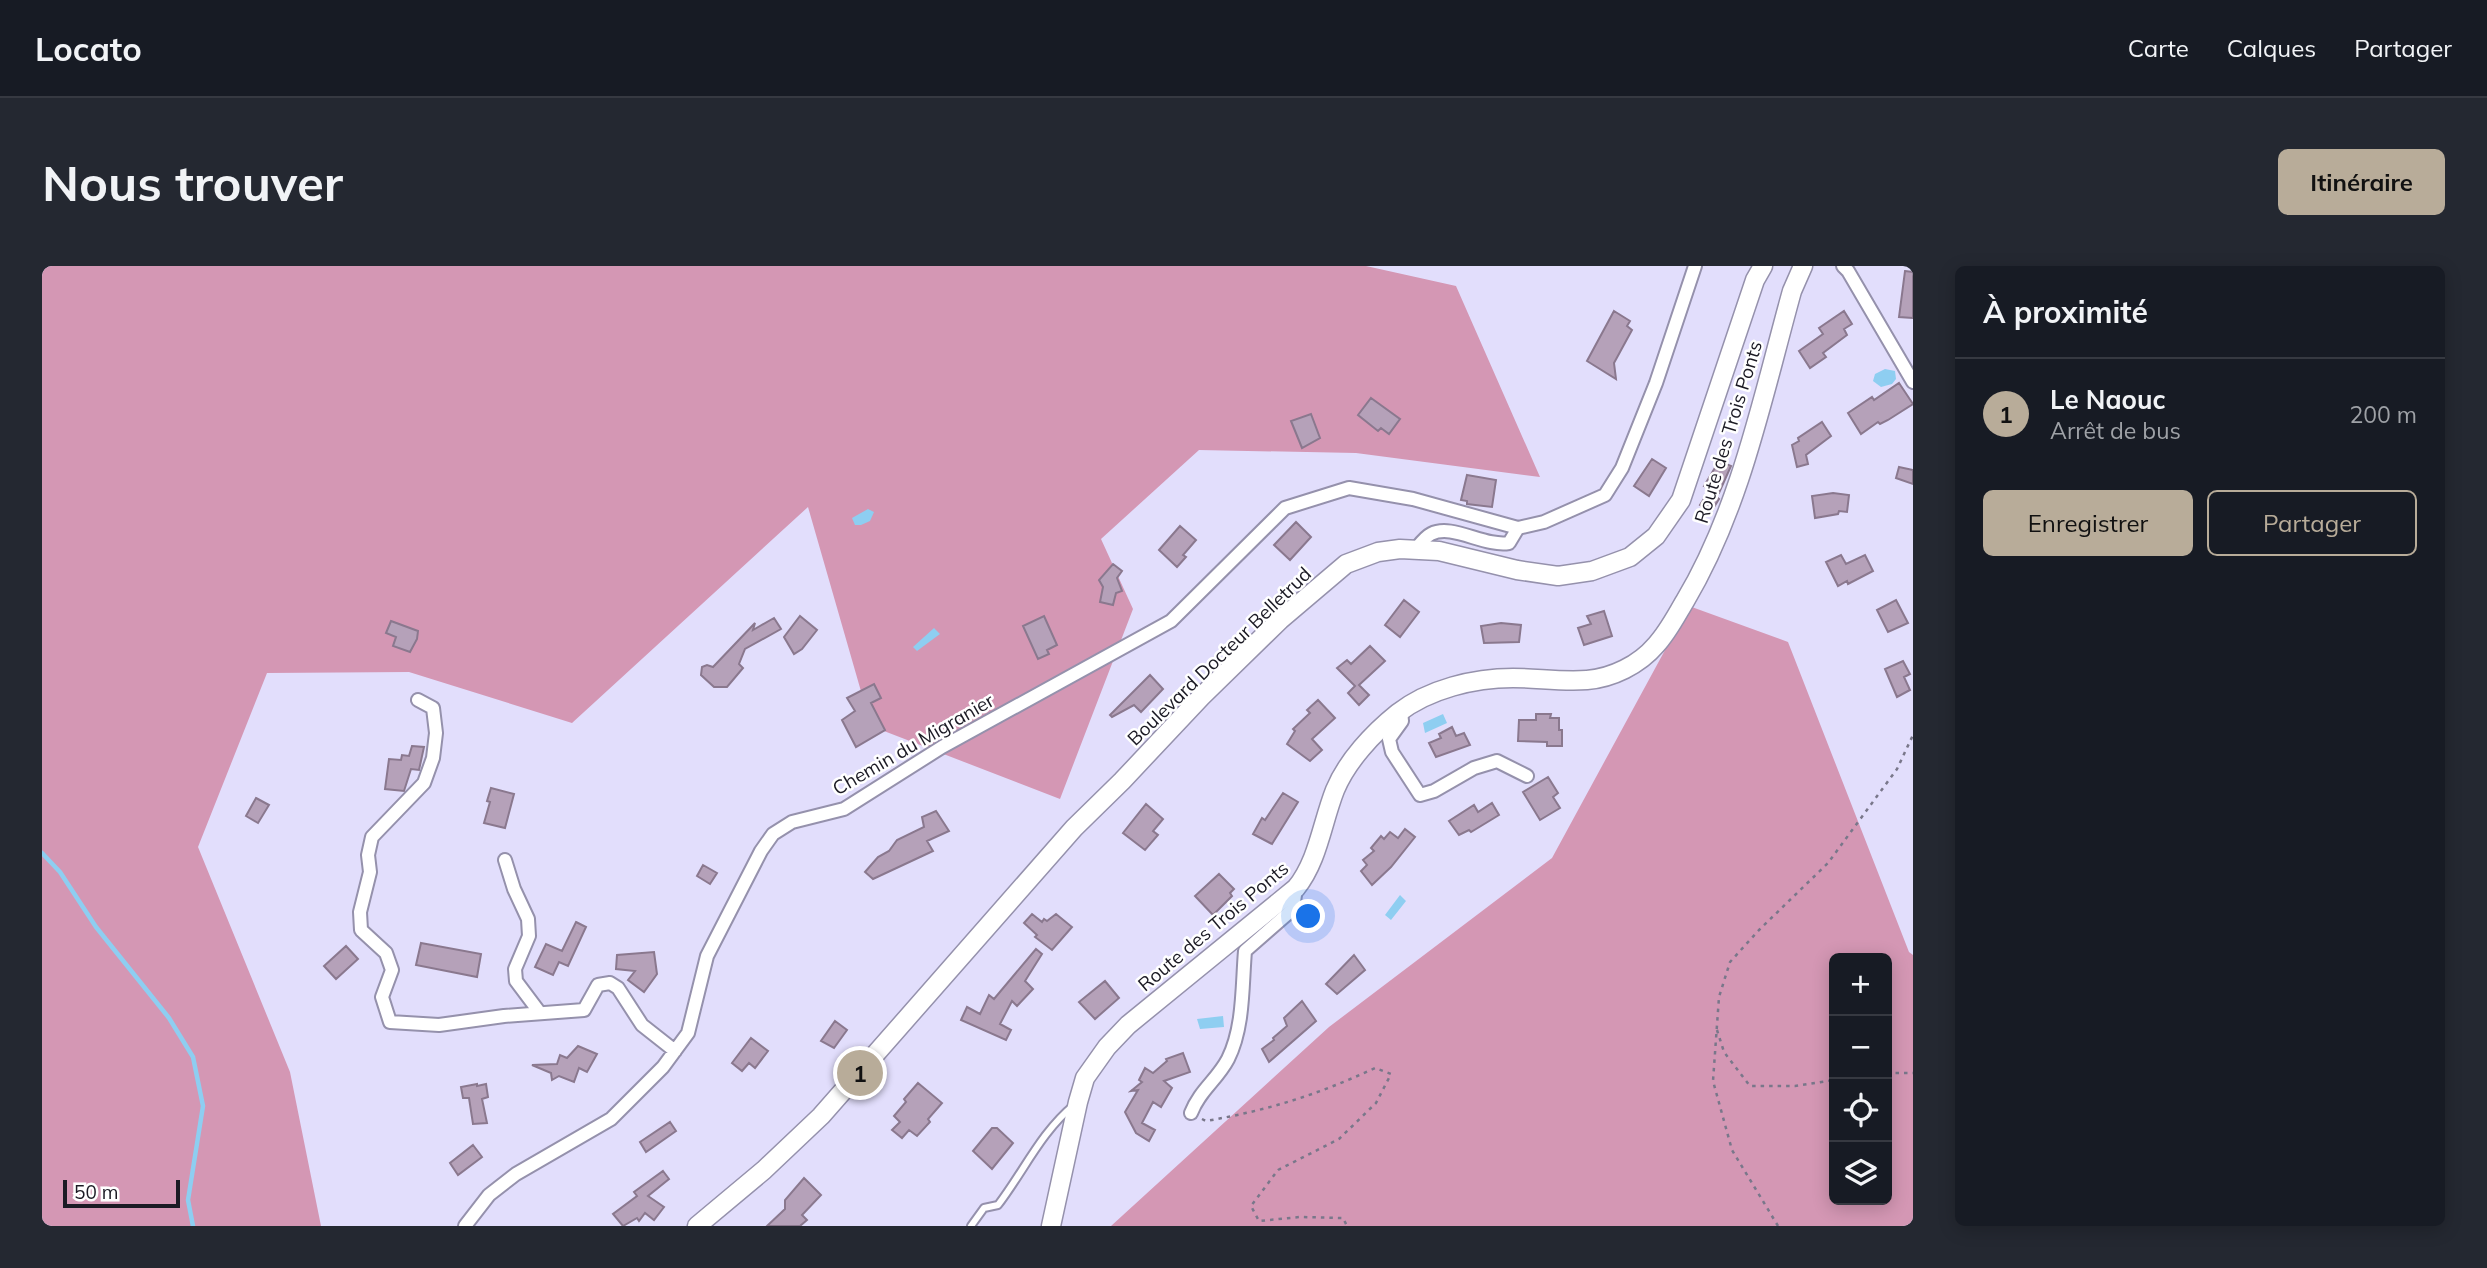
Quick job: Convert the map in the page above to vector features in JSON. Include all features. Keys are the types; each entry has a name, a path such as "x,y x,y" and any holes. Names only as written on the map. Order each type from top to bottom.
{"main road":[{"name":"Boulevard Docteur Belletrud","path":"697,1226 764,1170 821,1116 1074,828 1280,620 1346,564 1378,552 1399,549 1438,551 1517,570 1558,576 1592,571 1630,558 1656,536 1681,500 1755,280 1763,266"},
{"name":"Route des Trois Ponts","path":"1051,1226 1085,1078 1107,1047 1128,1025 1296,888 1307,874 1336,788 1371,737 1401,711 1427,696 1471,681 1511,678 1588,680 1615,674 1638,662 1670,627 1695,584 1726,515 1792,291 1803,266"}],"street":[{"path":"1415,550 1429,535 1441,530 1496,545 1510,543 1517,528 1544,522 1605,495 1622,468 1656,383 1695,266"},
{"path":"1843,266 1913,382"},
{"name":"Chemin du Migranier","path":"465,1226 489,1195 516,1174 611,1119 663,1067 688,1033 707,956 761,851 773,834 792,822 844,809 942,747 1171,621 1285,508 1349,488 1413,499 1517,528"},
{"path":"418,700 433,708 436,733 433,758 424,783 372,837 368,855 370,872 360,912 361,930 386,953 392,970 382,997 390,1022 439,1025 584,1010 598,985 610,983 618,988 642,1025 675,1051"},
{"path":"1401,711 1402,721 1389,739 1392,752 1420,795 1434,791 1474,768 1497,761 1527,776"},
{"path":"505,860 514,889 528,919 529,936 515,969 516,981 540,1013"},
{"path":"1191,1113 1197,1097 1228,1060 1238,1035 1245,951 1293,909 1296,888"}],"lane":[{"path":"971,1226 984,1208 998,1205 1043,1138 1060,1116 1078,1101"}],"path":[{"path":"1777,1226 1732,1150 1713,1081 1719,997 1730,962 1828,863 1897,769 1913,735"},
{"path":"1716,1028 1724,1052 1750,1086 1795,1086 1829,1081"},
{"path":"1191,1113 1206,1121 1236,1116 1330,1090 1375,1068 1391,1073 1376,1103 1339,1139 1278,1170 1251,1206 1259,1221 1300,1217 1343,1218 1347,1226"},
{"path":"1892,1073 1913,1073"}],"shaded area":[{"path":"42,266 1366,266 1456,286 1540,477 1356,453 1199,450 1101,539 1133,609 1060,799 871,726 808,507 572,723 409,672 267,673 198,847 290,1072 321,1226 42,1226"},
{"path":"1689,606 1788,642 1909,952 1913,955 1913,1226 1111,1226 1329,1027 1552,858"}],"water":[{"path":"1885,369 1895,371 1896,379 1892,384 1881,387 1873,381 1875,374"},
{"path":"868,509 874,512 870,521 855,525 852,518"},
{"path":"934,628 940,634 917,651 913,647"},
{"path":"1443,714 1447,723 1425,733 1423,723"},
{"path":"1400,895 1406,901 1391,920 1385,915"},
{"path":"1223,1016 1224,1027 1200,1029 1197,1019"}],"building":[{"path":"1905,271 1913,272 1913,318 1899,317"},
{"path":"1614,311 1630,321 1627,326 1632,330 1614,363 1616,379 1587,361"},
{"path":"1844,311 1852,324 1844,329 1847,335 1823,353 1826,357 1810,368 1799,351 1823,334 1819,328"},
{"path":"1899,383 1913,404 1861,434 1848,413"},
{"path":"1371,398 1400,419 1389,434 1381,428 1378,431 1358,415"},
{"path":"1311,414 1320,438 1302,448 1291,421"},
{"path":"1822,422 1831,436 1806,455 1808,464 1797,467 1792,445"},
{"path":"1652,459 1666,468 1649,496 1634,486"},
{"path":"1719,461 1731,466 1719,493 1704,486"},
{"path":"1899,467 1913,470 1913,484 1896,478"},
{"path":"1467,475 1496,480 1492,507 1467,504 1467,501 1461,500"},
{"path":"1709,491 1719,499 1711,512 1700,505"},
{"path":"1833,493 1849,495 1847,512 1839,511 1838,514 1815,518 1812,496"},
{"path":"1296,522 1311,537 1290,560 1274,545"},
{"path":"1180,526 1196,540 1177,567 1159,550"},
{"path":"1841,555 1846,564 1865,555 1873,571 1848,584 1847,581 1838,586 1826,562"},
{"path":"1113,564 1122,571 1117,578 1122,591 1116,593 1113,605 1100,602 1103,587 1099,580"},
{"path":"1404,600 1419,612 1400,637 1385,625"},
{"path":"1896,600 1908,623 1888,632 1877,610"},
{"path":"1604,611 1612,636 1584,645 1578,628 1591,624 1587,616"},
{"path":"800,616 817,630 802,649 794,654 784,637"},
{"path":"1044,616 1057,645 1047,650 1049,654 1038,659 1023,626"},
{"path":"774,618 781,629 745,649 739,664 743,668 727,687 714,687 701,675 702,667 713,667 755,623 753,630"},
{"path":"391,621 418,631 410,652 393,646 396,637 386,633"},
{"path":"1501,623 1521,625 1519,642 1484,643 1481,626"},
{"path":"1370,646 1385,661 1359,685 1369,695 1359,705 1348,693 1355,686 1337,668 1347,660 1351,664"},
{"path":"1903,661 1910,674 1904,677 1910,690 1897,697 1885,669"},
{"path":"1150,675 1163,689 1141,712 1134,705 1112,717 1110,715"},
{"path":"874,684 881,698 871,703 885,730 856,747 842,720 855,711 847,698"},
{"path":"1318,700 1335,718 1312,739 1322,750 1310,761 1287,744 1295,731 1293,729 1310,713 1307,710"},
{"path":"1536,714 1551,714 1550,718 1559,718 1562,746 1547,746 1547,742 1518,741 1519,720 1536,720"},
{"path":"1452,727 1456,736 1464,733 1470,745 1436,757 1429,743 1441,738 1439,734"},
{"path":"412,746 424,747 419,770 411,769 404,791 385,789 389,759 401,760 402,755 409,756"},
{"path":"1548,777 1558,793 1553,797 1560,808 1540,820 1523,792"},
{"path":"491,788 514,794 505,828 484,823"},
{"path":"1283,793 1298,802 1272,844 1253,834 1262,818 1265,820"},
{"path":"256,798 269,805 258,823 246,816"},
{"path":"1492,803 1499,815 1471,832 1469,830 1459,835 1449,821 1474,805 1478,812"},
{"path":"1146,804 1163,819 1153,831 1158,835 1145,850 1123,833"},
{"path":"936,811 949,831 927,841 933,851 873,879 865,872 878,857 889,851 897,840 924,827 922,817"},
{"path":"1405,829 1415,837 1391,867 1372,885 1361,871 1367,865 1363,860 1374,851 1371,848 1381,836 1384,839 1390,832 1398,838"},
{"path":"703,865 717,873 710,884 697,876"},
{"path":"1219,874 1234,889 1230,893 1232,896 1213,915 1195,896"},
{"path":"1032,914 1042,922 1056,914 1072,927 1052,950 1035,937 1037,935 1024,923"},
{"path":"576,922 586,927 568,966 559,962 553,975 535,967 546,944 562,951"},
{"path":"421,943 481,954 477,977 416,965"},
{"path":"346,946 358,959 336,979 324,966"},
{"path":"1036,949 1042,954 1025,981 1033,989 1017,1006 1012,1001 1000,1024 1011,1030 1006,1040 961,1020 967,1007 980,1014 989,995 994,999"},
{"path":"654,952 657,974 644,992 628,980 635,971 616,969 617,955"},
{"path":"1354,955 1365,970 1337,994 1326,984"},
{"path":"1105,981 1119,998 1095,1019 1079,1002"},
{"path":"1302,1001 1316,1021 1269,1062 1262,1049 1287,1026 1284,1018"},
{"path":"835,1021 847,1030 834,1048 821,1041"},
{"path":"751,1038 768,1051 755,1068 749,1063 742,1071 732,1063"},
{"path":"578,1046 597,1054 587,1072 579,1068 574,1082 559,1076 552,1080 551,1073 532,1065 557,1064 560,1055 567,1058"},
{"path":"1183,1053 1190,1072 1164,1081 1172,1088 1161,1107 1153,1102 1142,1123 1155,1130 1149,1141 1136,1133 1125,1112 1138,1090 1131,1091 1142,1082 1139,1080 1145,1068 1153,1073 1166,1059"},
{"path":"918,1083 942,1103 917,1136 909,1130 902,1138 892,1130 900,1122 894,1116"},
{"path":"486,1084 488,1097 482,1099 487,1123 473,1124 469,1098 463,1098 461,1087"},
{"path":"670,1122 676,1131 646,1152 640,1142"},
{"path":"992,1128 997,1128 1013,1143 992,1169 973,1151"},
{"path":"473,1145 482,1157 458,1175 450,1163"},
{"path":"663,1171 669,1179 648,1196 664,1207 654,1220 645,1213 639,1221 637,1218 623,1226 613,1214 637,1196 634,1192"},
{"path":"804,1178 821,1195 802,1215 807,1220 800,1226 767,1226 785,1209 785,1200"}],"waterway":[{"path":"42,853 60,872 96,927 169,1018 193,1057 203,1106 188,1200 193,1226"}],"place":[{"name":"Le Naouc","path":"860,1073"}]}
